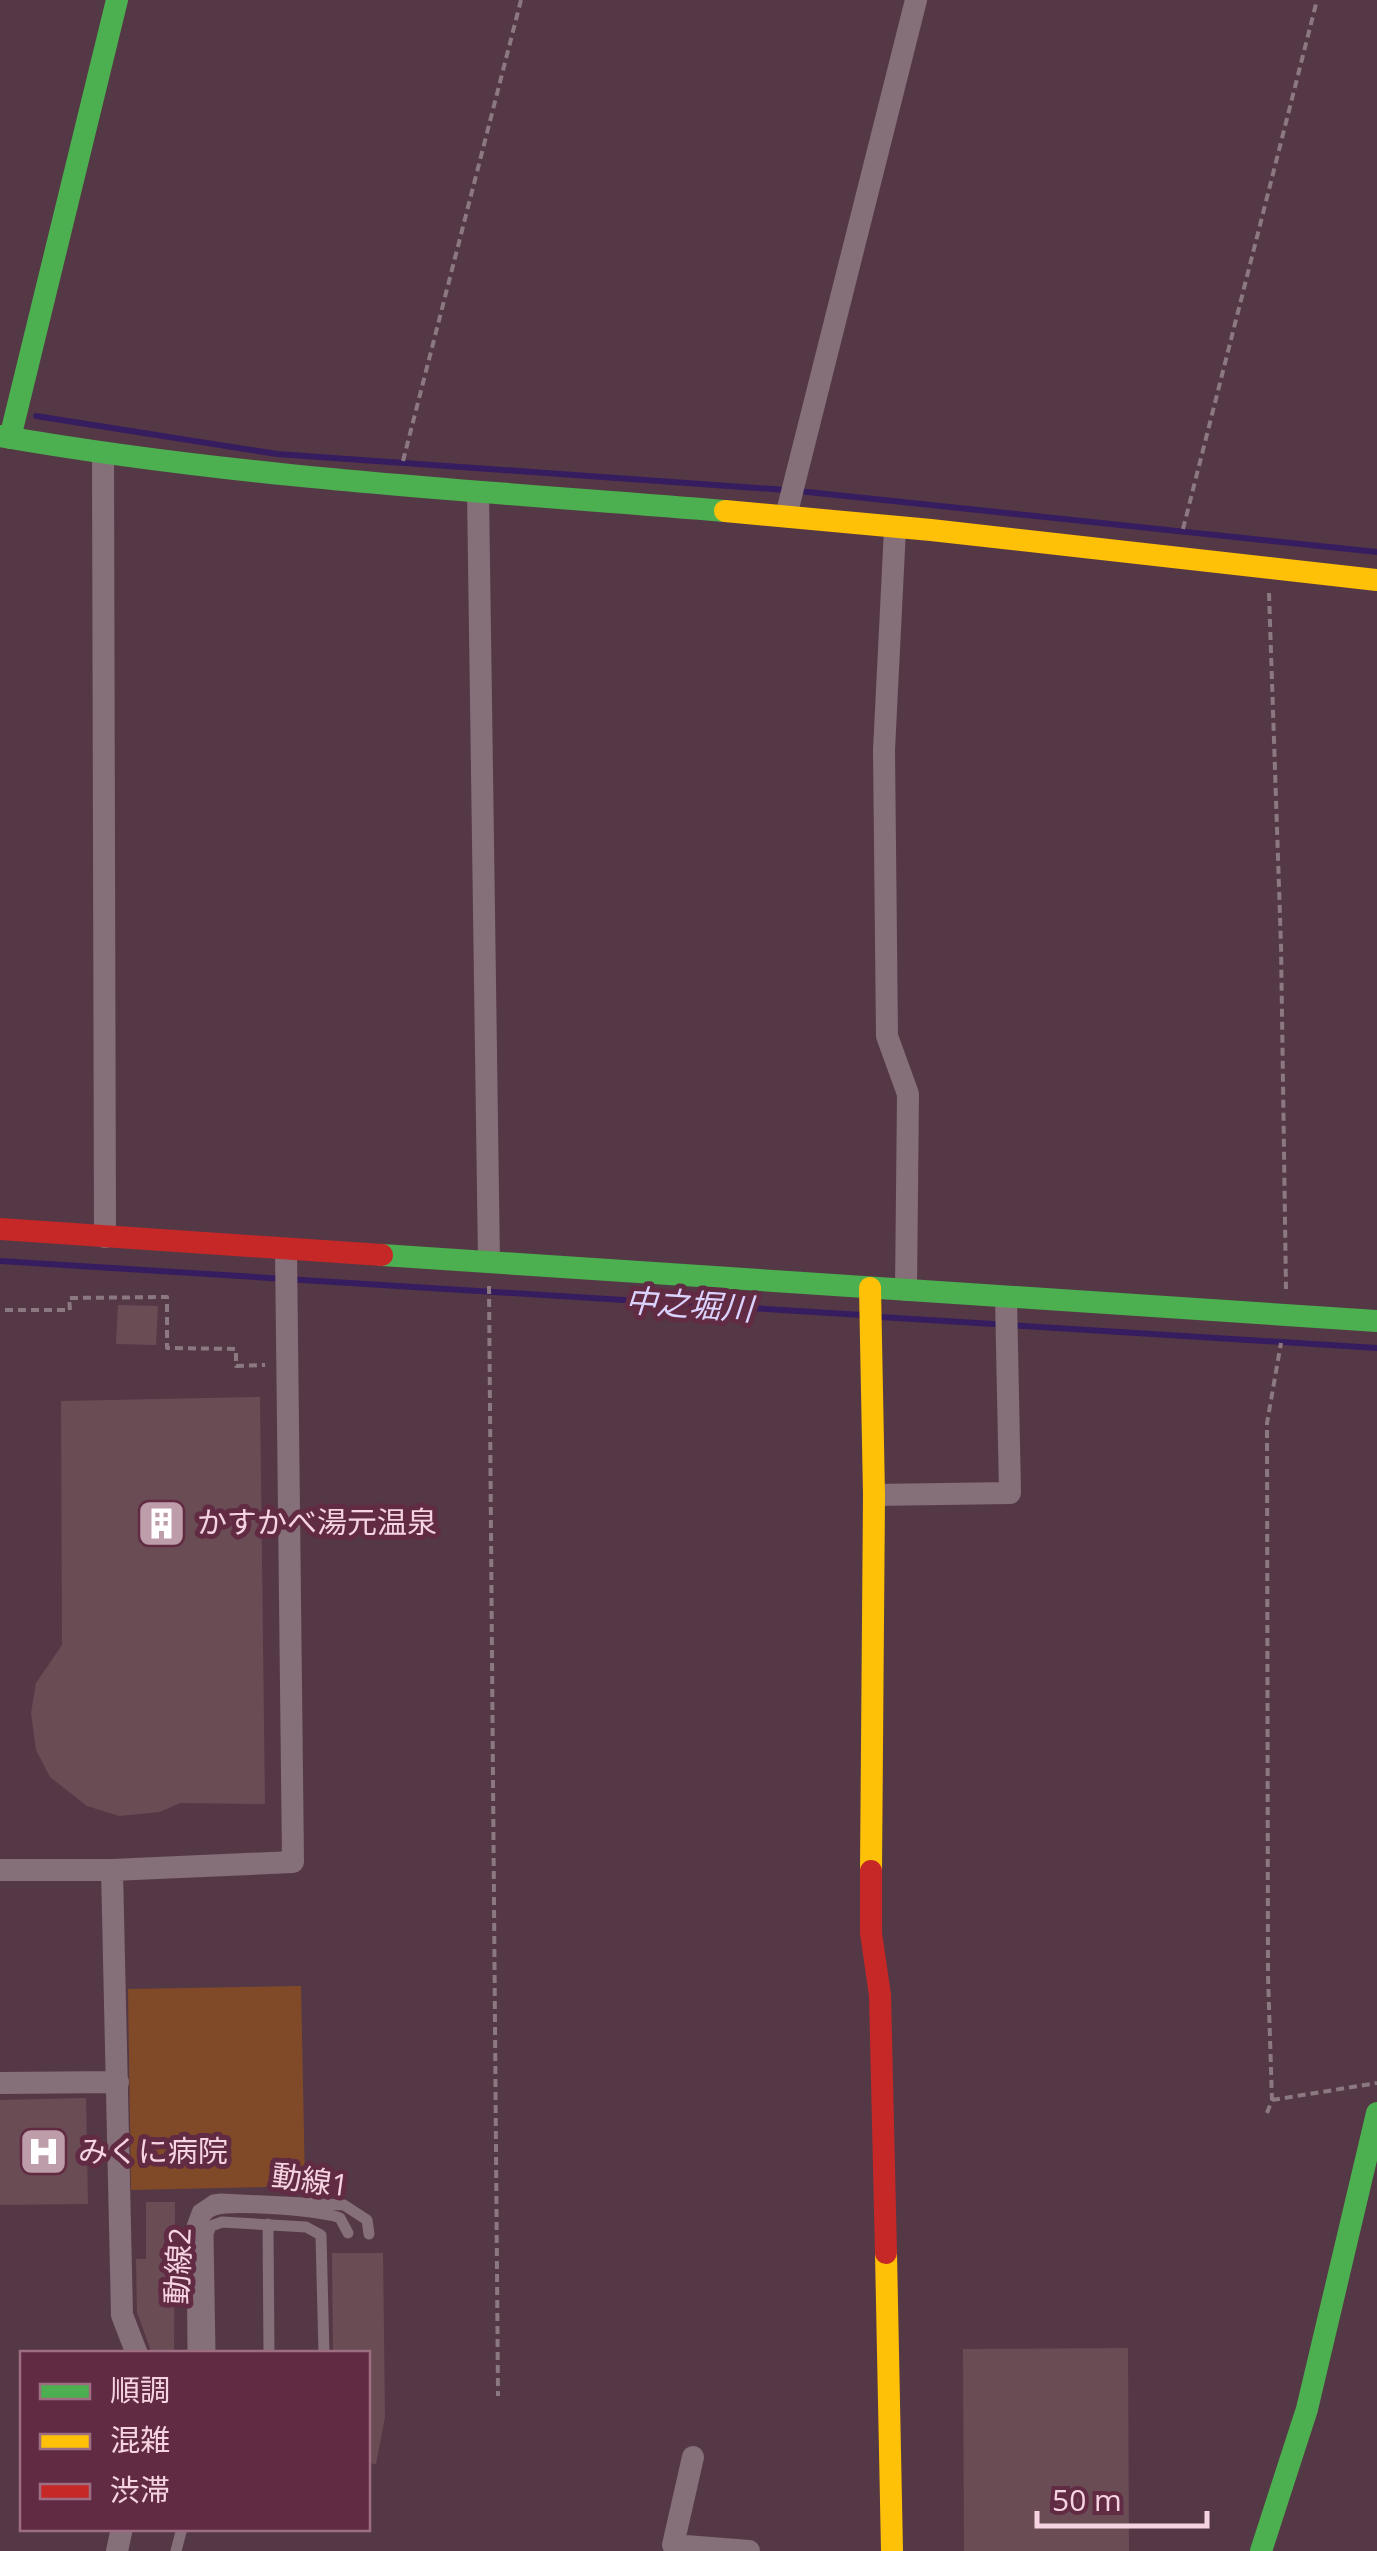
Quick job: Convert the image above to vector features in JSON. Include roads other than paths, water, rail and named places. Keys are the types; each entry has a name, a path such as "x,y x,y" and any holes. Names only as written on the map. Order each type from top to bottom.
{"street":[{"path":"117,0 5,437 103,456 274,477 787,511 896,529 1377,580"},
{"path":"787,511 916,0"},
{"path":"103,456 105,1236"},
{"path":"478,492 489,1262"},
{"path":"896,529 884,750 887,1036 908,1094 906,1290"},
{"path":"0,1229 105,1236 286,1257 489,1262 1377,1321"},
{"path":"0,1870 112,1870 293,1862 286,1257"},
{"path":"870,1288 874,1495 871,1933 880,1994 892,2551"},
{"path":"874,1495 1010,1493 1006,1297"},
{"path":"112,1870 122,2315 136,2351"},
{"path":"0,2083 118,2082"},
{"path":"1261,2551 1307,2409 1377,2113"},
{"path":"693,2457 673,2546 749,2551"}],"lane":[{"name":"動線1","path":"193,2351 192,2226 198,2210 206,2204 221,2199 262,2198 344,2204 367,2220 370,2234"},
{"name":"動線2","path":"201,2351 200,2226 208,2214 225,2208 266,2207 304,2214 328,2213 340,2218 348,2233"},
{"path":"210,2351 210,2228 222,2222 306,2228 321,2235 324,2351"},
{"path":"268,2224 269,2351"},
{"path":"178,2551 181,2532"}],"waterway":[{"path":"36,416 277,454 786,490"},
{"path":"798,491 1377,552"},
{"name":"中之堀川","path":"0,1261 862,1315"},
{"name":"中之堀川","path":"880,1317 1377,1348"}],"place":[{"name":"かすかべ湯元温泉","path":"162,1523"},
{"name":"みくに病院","path":"43,2152"}]}
